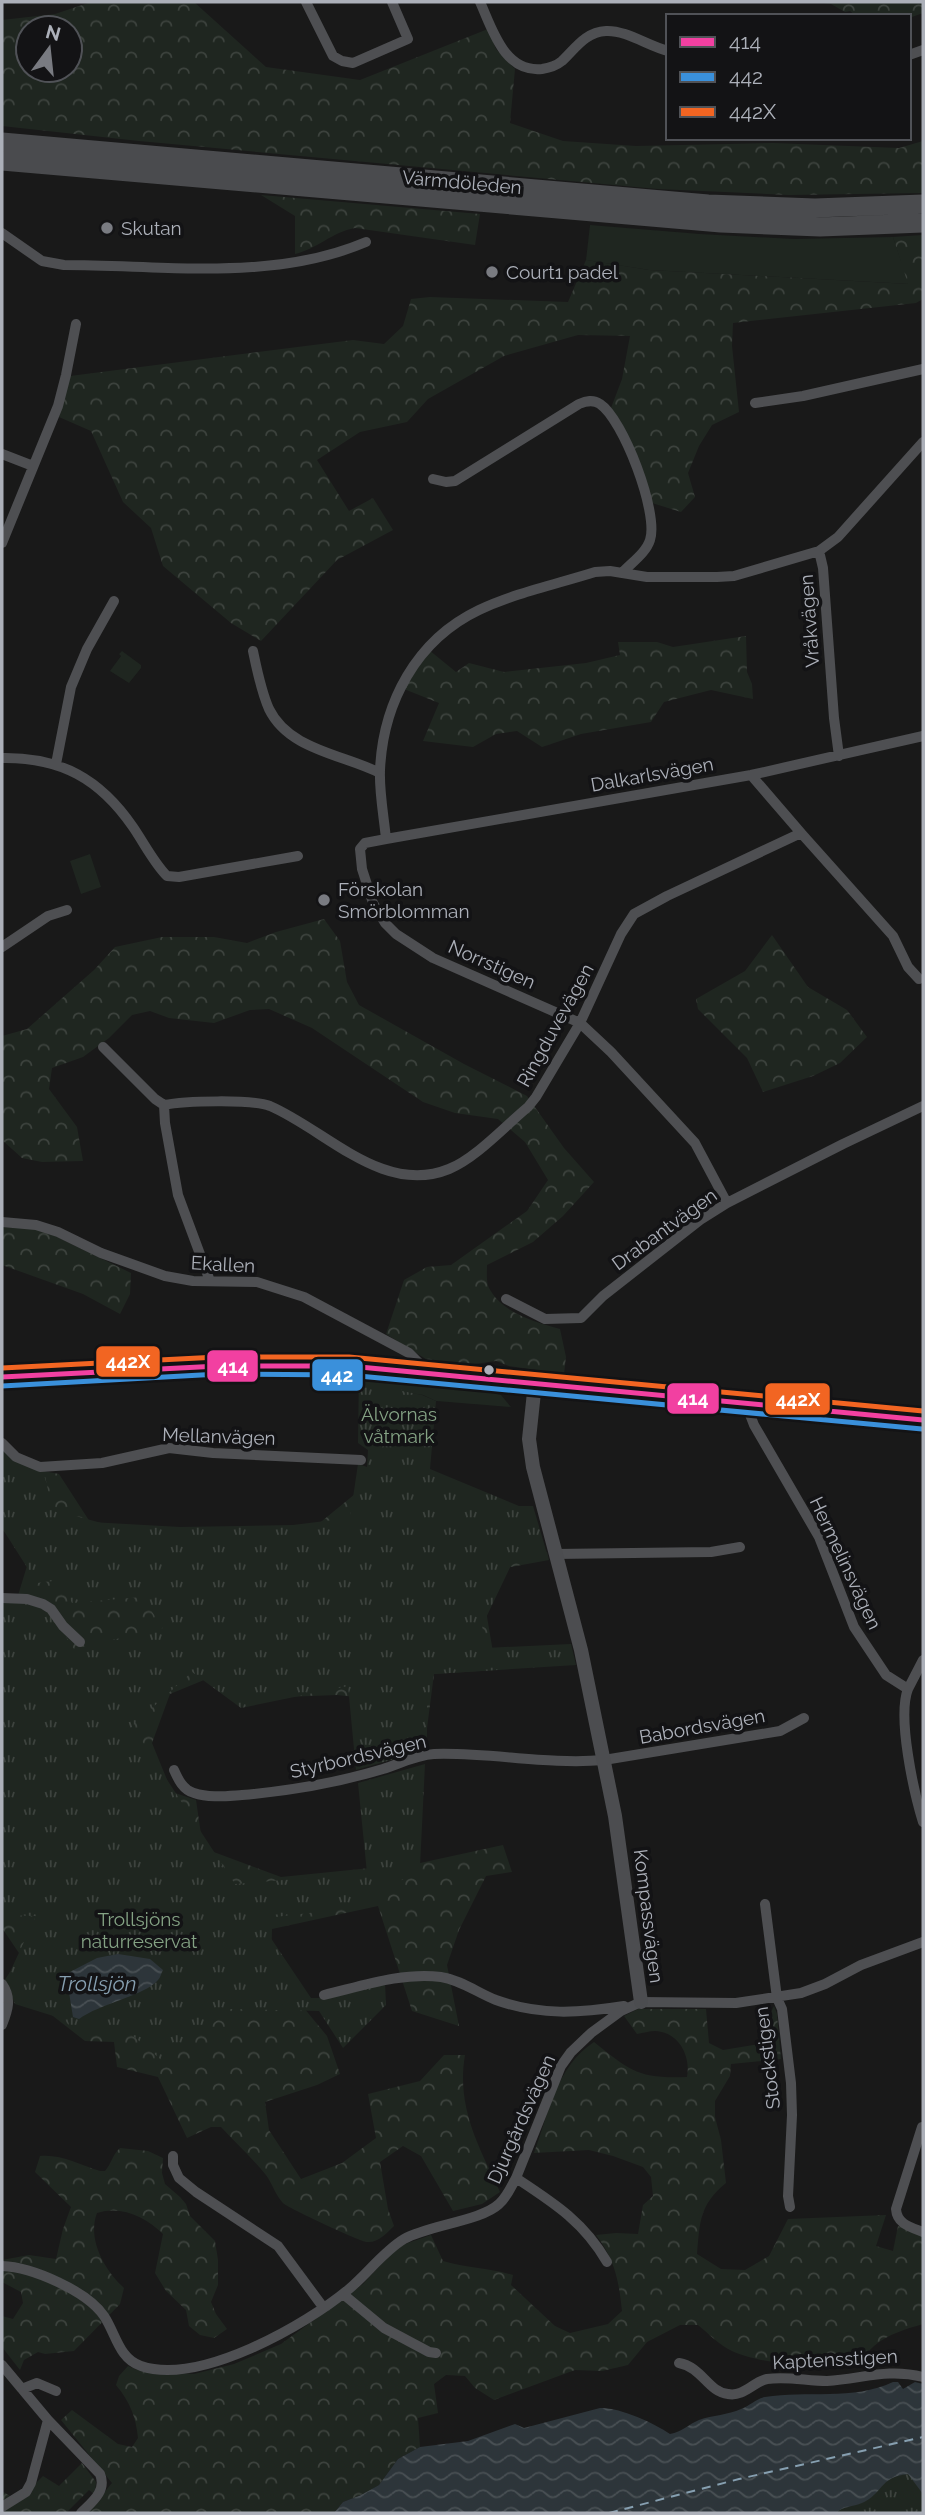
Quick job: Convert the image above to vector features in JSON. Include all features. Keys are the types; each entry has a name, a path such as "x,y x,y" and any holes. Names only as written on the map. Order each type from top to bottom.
{"highway":[{"name":"Värmdöleden","path":"2,142 708,204 815,208 923,204"},
{"name":"Värmdöleden","path":"2,161 721,223 820,227 923,223"}],"street":[{"path":"306,2 334,56 353,63 408,39 391,2"},
{"path":"480,2 503,51 516,62 535,69 560,63 584,38 607,31 621,33 666,50"},
{"path":"2,233 42,261 64,265 224,267 292,264 366,242"},
{"path":"2,543 58,406 76,324"},
{"path":"755,403 803,396 923,369"},
{"path":"433,479 455,481 579,404 589,401 601,405 621,431 630,450 648,504 652,526 646,548 622,572"},
{"name":"Vråkvägen","path":"839,756 823,568 819,551 838,537 923,442"},
{"path":"2,454 33,466"},
{"path":"386,839 380,773 389,711 415,663 438,637 460,621 490,606 596,572 622,572 647,577 734,576 819,551"},
{"path":"56,764 71,687 87,649 114,600"},
{"path":"253,651 265,701 282,728 300,741 380,773"},
{"name":"Dalkarlsvägen","path":"386,839 751,775 923,736"},
{"path":"2,758 56,764 87,779 118,806 167,876 179,877 298,856"},
{"path":"751,775 893,936 908,967 919,979"},
{"name":"Ringduvevägen","path":"164,1105 248,1102 267,1105 356,1156 390,1172 403,1175 434,1174 452,1168 528,1107 579,1023 621,934 634,914 801,832"},
{"name":"Norrstigen","path":"386,839 365,844 359,854 373,903 385,923 396,934 433,957 579,1023 611,1052 695,1143 727,1203"},
{"path":"2,947 48,916 67,910"},
{"path":"103,1047 164,1105 178,1195 210,1281"},
{"name":"Drabantvägen","path":"506,1299 545,1318 581,1318 603,1296 676,1238 727,1203 923,1107"},
{"name":"Ekallen","path":"2,1222 36,1225 58,1232 118,1260 181,1280 257,1282 304,1297 409,1353 429,1373"},
{"path":"2,1377 181,1367 302,1364 429,1373 923,1420"},
{"name":"Kompassvägen","path":"536,1383 529,1439 530,1454 581,1650 604,1760 620,1843 641,2002"},
{"name":"Hermelinsvägen","path":"746,1404 754,1425 819,1537 853,1627 886,1675 908,1689"},
{"name":"Mellanvägen","path":"2,1443 16,1457 40,1467 102,1463 169,1448 213,1453 361,1460"},
{"path":"555,1554 711,1552 740,1546"},
{"path":"2,1598 27,1599 43,1604 51,1609 63,1626 80,1642"},
{"path":"923,1660 903,1704 923,1822"},
{"name":"Babordsvägen","path":"604,1760 780,1731 804,1718"},
{"name":"Styrbordsvägen","path":"174,1770 179,1781 192,1793 225,1796 313,1786 432,1754 551,1762 604,1760"},
{"name":"Stockstigen","path":"765,1904 791,2083 790,2207"},
{"name":"Djurgårdsvägen","path":"2,2266 28,2271 84,2297 105,2317 125,2355 138,2366 201,2366 239,2353 273,2339 343,2294 405,2238 496,2207 508,2195 566,2059 591,2033 621,2011 641,2002 736,2003 778,1998 811,1990 860,1965 923,1942"},
{"path":"324,1995 418,1976 455,1981 511,2005 546,2012 583,2013 641,2002"},
{"path":"2,1984 9,1997 9,2007 2,2025"},
{"path":"922,2127 896,2215 901,2222 923,2232"},
{"path":"173,2156 175,2172 179,2178 278,2246 323,2307"},
{"path":"516,2178 565,2211 595,2240 607,2262"},
{"path":"343,2294 384,2328 429,2352 436,2353"},
{"name":"Kaptensstigen","path":"679,2363 693,2367 717,2390 728,2395 740,2393 762,2380 773,2378 827,2381 893,2372 923,2377"},
{"path":"2,2365 48,2420 100,2474 103,2481 99,2494 81,2513"},
{"path":"22,2389 37,2384 57,2391"},
{"path":"2,2507 26,2492 31,2483 48,2420"}],"green space":[{"path":"91,2 194,2 266,67 360,80 488,29 496,49 515,69 510,123 563,141 636,146 773,143 899,148 923,141 923,193 789,195 658,189 2,126 2,20 14,19 14,84 84,84 84,14 55,14"},
{"path":"817,2 923,2 923,13 911,17 911,14 854,14 831,4"},
{"path":"261,195 480,214 475,245 355,228 295,254 295,216"},
{"path":"590,225 794,239 893,237 909,284 649,270 586,260"},
{"path":"923,235 923,299 916,303 733,323 732,346 739,412 712,425 699,446 688,473 695,497 681,512 652,503 633,449 611,408 622,379 630,336 578,335 504,356 428,399 407,422 360,432 317,460 349,511 373,498 393,530 337,560 261,641 231,623 163,566 151,528 123,502 91,431 59,417 70,376 353,340 384,344 403,326 411,299 430,297 568,302 586,260 649,270 908,284 893,237"},
{"path":"746,636 747,672 752,684 753,699 711,690 664,702 651,722 581,734 542,747 517,731 496,734 473,747 423,741 439,703 404,689 429,650 456,672 469,663 504,672 586,663 620,655 618,642 657,642 673,647"},
{"path":"122,651 141,665 129,683 110,671"},
{"path":"90,854 101,887 81,894 70,861"},
{"path":"324,919 340,941 347,982 359,1005 527,1096 564,1148 594,1182 563,1216 533,1242 487,1265 488,1286 502,1304 520,1315 560,1329 566,1357 564,1374 509,1366 496,1361 460,1366 429,1361 386,1334 404,1280 427,1267 451,1265 527,1211 548,1180 525,1142 498,1119 455,1113 423,1102 312,1028 269,1009 250,1010 214,1023 169,1018 150,1011 132,1015 109,1038 83,1057 52,1068 49,1089 77,1127 83,1161 42,1162 22,1158 2,1140 2,1036 27,1029 94,970 115,947 162,937 214,937 247,943"},
{"path":"772,935 808,987 847,1010 867,1037 840,1063 813,1076 763,1092 747,1058 698,1009 696,999 745,971"},
{"path":"2,1227 35,1229 49,1233 131,1273 130,1294 120,1314 83,1294 2,1265"},
{"name":"Trollsjöns naturreservat","path":"359,1372 402,1376 402,1391 436,1401 430,1469 519,1506 533,1506 548,1557 514,1559 482,1626 486,1648 571,1644 576,1665 434,1674 427,1703 427,1747 422,1751 356,1770 348,1686 241,1708 192,1672 132,1726 235,1884 367,1873 358,1783 425,1764 420,1866 369,1906 258,1919 311,1998 325,1998 385,1983 386,2005 343,2048 319,2011 230,2009 166,2064 131,2034 72,2028 63,2019 15,2004 4,1981 36,1916 2,1915 2,1602 31,1604 47,1611 74,1649 163,1628 142,1597 72,1603 61,1580 37,1583 2,1528 2,1447 44,1471 51,1505 57,1511 120,1528 293,1525 350,1518 358,1464 367,1467 368,1450 358,1443"},
{"path":"362,1376 453,1384 501,1395 511,1407 436,1401 423,1395 384,1389"},
{"name":"Trollsjöns naturreservat","path":"2,1448 38,1470 59,1474 90,1522 198,1528 286,1540 322,1521 372,1480 514,1547 547,1552 549,1560 505,1568 484,1599 496,1670 434,1674 426,1736 355,1697 337,1695 258,1698 204,1680 170,1694 152,1743 172,1792 196,1800 203,1848 281,1877 420,1863 503,1845 512,1872 486,1876 459,1930 447,1965 459,2026 412,2011 378,1906 272,1929 271,1968 327,2036 340,2074 317,2085 265,2102 269,2130 301,2179 342,2163 376,2138 368,2094 420,2081 444,2055 465,2055 464,2092 471,2126 500,2192 482,2204 453,2211 421,2156 403,2146 380,2162 388,2209 394,2226 382,2237 371,2242 339,2231 283,2203 266,2175 221,2127 211,2127 187,2138 158,2077 117,2067 114,2042 85,2041 44,2009 23,1959 2,1928 2,1602 16,1602 27,1566 2,1529"},
{"path":"774,2006 781,2059 731,2064 730,2076 715,2101 715,2117 721,2140 726,2183 710,2199 702,2215 697,2254 721,2269 745,2270 769,2256 788,2219 886,2215 876,2246 893,2251 898,2226 923,2234 923,2324 885,2338 859,2361 848,2365 796,2365 759,2359 723,2346 698,2325 680,2325 647,2342 628,2365 602,2371 575,2370 494,2400 475,2388 465,2376 446,2375 434,2384 438,2413 418,2418 420,2447 398,2459 379,2485 343,2502 334,2513 87,2513 112,2483 61,2420 72,2410 118,2444 132,2447 138,2438 136,2423 129,2404 116,2385 119,2376 128,2366 140,2371 194,2374 234,2364 281,2344 363,2284 391,2254 405,2244 431,2235 443,2261 513,2275 511,2285 555,2326 570,2333 608,2324 622,2311 621,2300 612,2262 596,2235 638,2234 643,2205 653,2196 651,2177 643,2167 589,2150 534,2153 562,2078 581,2052 594,2042 636,2071 657,2076 687,2077 685,2053 677,2040 663,2032 637,2034 624,2016 638,2009 706,2009 709,2043 723,2050 766,2043"},
{"path":"120,2148 148,2151 163,2158 162,2173 165,2184 180,2197 190,2216 215,2241 218,2285 211,2302 227,2329 214,2338 200,2335 189,2326 186,2310 166,2291 155,2273 163,2234 149,2222 133,2214 106,2211 97,2213 94,2233 104,2263 124,2288 120,2304 74,2351 45,2354 38,2352 24,2360 20,2370 2,2347 2,2316 13,2319 23,2303 21,2292 2,2282 2,2260 29,2255 56,2259 71,2207 35,2172 40,2156 63,2158 105,2171"},
{"path":"923,2437 923,2513 793,2513"},
{"path":"82,2463 96,2482 95,2495 89,2490 66,2513 2,2513 2,2491 18,2501 43,2476 59,2486"}],"water":[{"name":"Trollsjön","path":"118,1954 150,1959 163,1970 160,1978 143,1990 79,2019 73,2017 66,1974 97,1958"},
{"path":"898,2382 903,2389 915,2382 923,2384 923,2494 908,2474 886,2482 869,2499 836,2513 334,2513 343,2502 379,2485 398,2459 420,2447 468,2441 515,2424 524,2428 608,2408 636,2416 670,2434 699,2420 744,2408 765,2397 846,2393 878,2388"}],"ferry route":[{"path":"609,2513 739,2479 923,2437"}],"transit line":[{"name":"442X","path":"2,1368 218,1357 349,1357 923,1411"},
{"name":"414","path":"2,1377 219,1366 349,1366 923,1420"},
{"name":"442","path":"2,1386 219,1374 348,1375 922,1429"}],"place":[{"name":"Skutan","path":"107,228"},
{"name":"Court1 padel","path":"492,272"},
{"name":"Förskolan Smörblomman","path":"324,900"}],"park label":[{"name":"Älvornas våtmark","path":"399,1425"}]}
